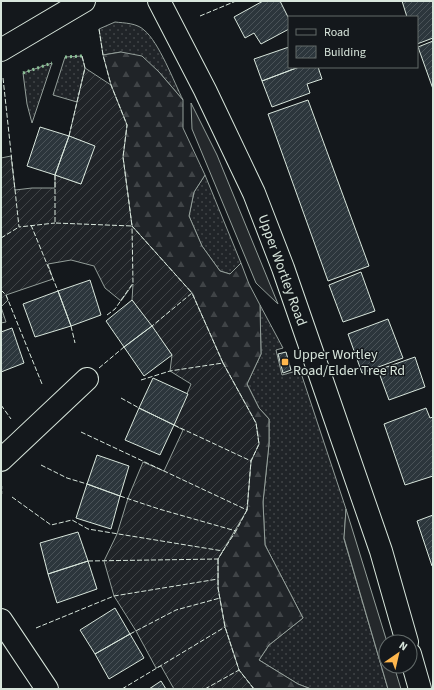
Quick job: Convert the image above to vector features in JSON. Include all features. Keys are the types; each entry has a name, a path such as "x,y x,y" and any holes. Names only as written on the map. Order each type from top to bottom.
{"main road":[{"path":"1,50 84,1"},
{"name":"Upper Wortley Road","path":"159,1 206,90 243,166 260,206 283,268 378,543 405,634"},
{"path":"1,460 87,379"},
{"path":"1,620 47,689"},
{"path":"416,674 420,689"}],"green space":[{"path":"115,22 138,26 150,36 161,53 183,100 159,72 121,52 103,55 99,29"},
{"path":"121,52 142,56 159,72 183,100 183,128 205,175 194,192 189,216 202,246 220,271 230,274 241,263 249,284 260,305 261,354 247,384 259,408 269,419 269,444 263,502 265,545 303,618 269,645 259,660 298,684 311,689 254,689 239,670 225,627 218,588 218,559 247,510 251,461 259,444 256,423 223,363 192,293 132,226 123,157 127,125 111,85 103,55"},
{"path":"82,56 85,68 77,102 53,95 65,57"},
{"path":"52,63 32,123 27,104 23,73"},
{"path":"85,68 111,85 127,125 123,157 132,226 192,293 223,363 256,423 259,444 251,461 247,510 218,559 218,588 225,627 239,670 254,689 174,689 161,666 156,668 136,631 114,596 104,561 117,534 128,498 143,462 164,471 183,430 174,425 191,384 170,371 172,355 132,300 133,284 121,301 105,288 94,266 71,260 48,264 53,279 6,295 8,300 1,307 1,158 11,156 15,190 55,188 55,175 81,184 94,146 69,136"},
{"path":"205,175 241,263 230,274 220,271 202,246 189,216 194,192"},
{"path":"260,305 283,348 276,350 282,375 300,370 346,509 344,539 378,655 378,674 384,674 388,689 311,689 298,684 259,660 269,645 303,618 265,545 263,502 269,444 269,419 259,408 247,384 261,354"},
{"path":"1,307 6,322 1,323"}],"shaded area":[{"path":"191,103 217,155 278,304 256,283 192,129"},
{"path":"346,509 385,634 378,634 378,655 344,538"},
{"path":"384,674 396,674 401,689 388,689"}],"building":[{"path":"263,1 280,1 288,17 288,30 261,44 254,33 245,38 234,17"},
{"path":"402,1 433,1 433,38 418,44 418,16 407,16"},
{"path":"433,41 433,89 418,47"},
{"path":"288,47 288,68 296,68 262,81 254,59"},
{"path":"296,68 318,68 322,79 307,84 310,93 272,107 262,81"},
{"path":"308,100 369,266 328,281 268,114"},
{"path":"40,127 69,136 55,175 27,166"},
{"path":"69,136 95,146 81,184 55,175"},
{"path":"361,272 375,311 343,322 329,285"},
{"path":"90,280 101,315 71,326 58,291"},
{"path":"58,291 71,326 35,337 23,304"},
{"path":"132,300 152,326 124,347 106,321"},
{"path":"388,319 403,358 362,373 348,334"},
{"path":"152,326 172,355 144,376 124,347"},
{"path":"12,328 24,363 1,372 1,332"},
{"path":"286,352 291,370 283,373 278,354"},
{"path":"415,357 425,387 389,400 378,370"},
{"path":"153,378 188,394 174,425 139,408"},
{"path":"139,408 174,425 160,455 125,440"},
{"path":"426,408 430,418 433,417 433,476 405,485 384,424"},
{"path":"97,455 129,466 120,496 87,484"},
{"path":"87,484 120,496 111,529 76,518"},
{"path":"433,515 433,565 432,566 417,521"},
{"path":"78,532 88,561 48,574 40,543"},
{"path":"88,561 97,589 57,603 48,574"},
{"path":"115,608 130,634 95,654 80,630"},
{"path":"130,634 144,658 109,679 95,654"},
{"path":"161,681 166,689 149,689"}],"hedge":[{"path":"65,57 82,56"},
{"path":"23,73 52,63"}],"fence":[{"path":"200,16 236,1"},
{"path":"55,175 55,223 132,226 123,157 127,125 111,85 103,55 99,29"},
{"path":"69,136 85,68 82,56"},
{"path":"3,78 19,227 55,223"},
{"path":"31,225 58,291"},
{"path":"107,315 115,309 133,283 132,226 192,293 152,326"},
{"path":"1,238 19,227"},
{"path":"1,290 6,295 42,384"},
{"path":"141,380 170,371 223,363 192,293"},
{"path":"71,326 75,343"},
{"path":"99,368 124,347"},
{"path":"174,425 251,461 259,444 256,423 223,363"},
{"path":"121,398 139,408"},
{"path":"1,405 11,419"},
{"path":"81,432 247,510 251,461"},
{"path":"41,465 67,478 87,484"},
{"path":"120,496 236,531 247,510"},
{"path":"12,497 51,525 72,520 88,529 223,551 236,531"},
{"path":"88,561 218,559 223,551"},
{"path":"218,559 218,588 225,627 239,670 254,689"},
{"path":"36,628 114,596 218,579"},
{"path":"130,634 176,610 220,598"},
{"path":"122,689 225,627"},
{"path":"205,689 239,670"}],"place":[{"name":"Upper Wortley Road/Elder Tree Rd","path":"285,362"}]}
